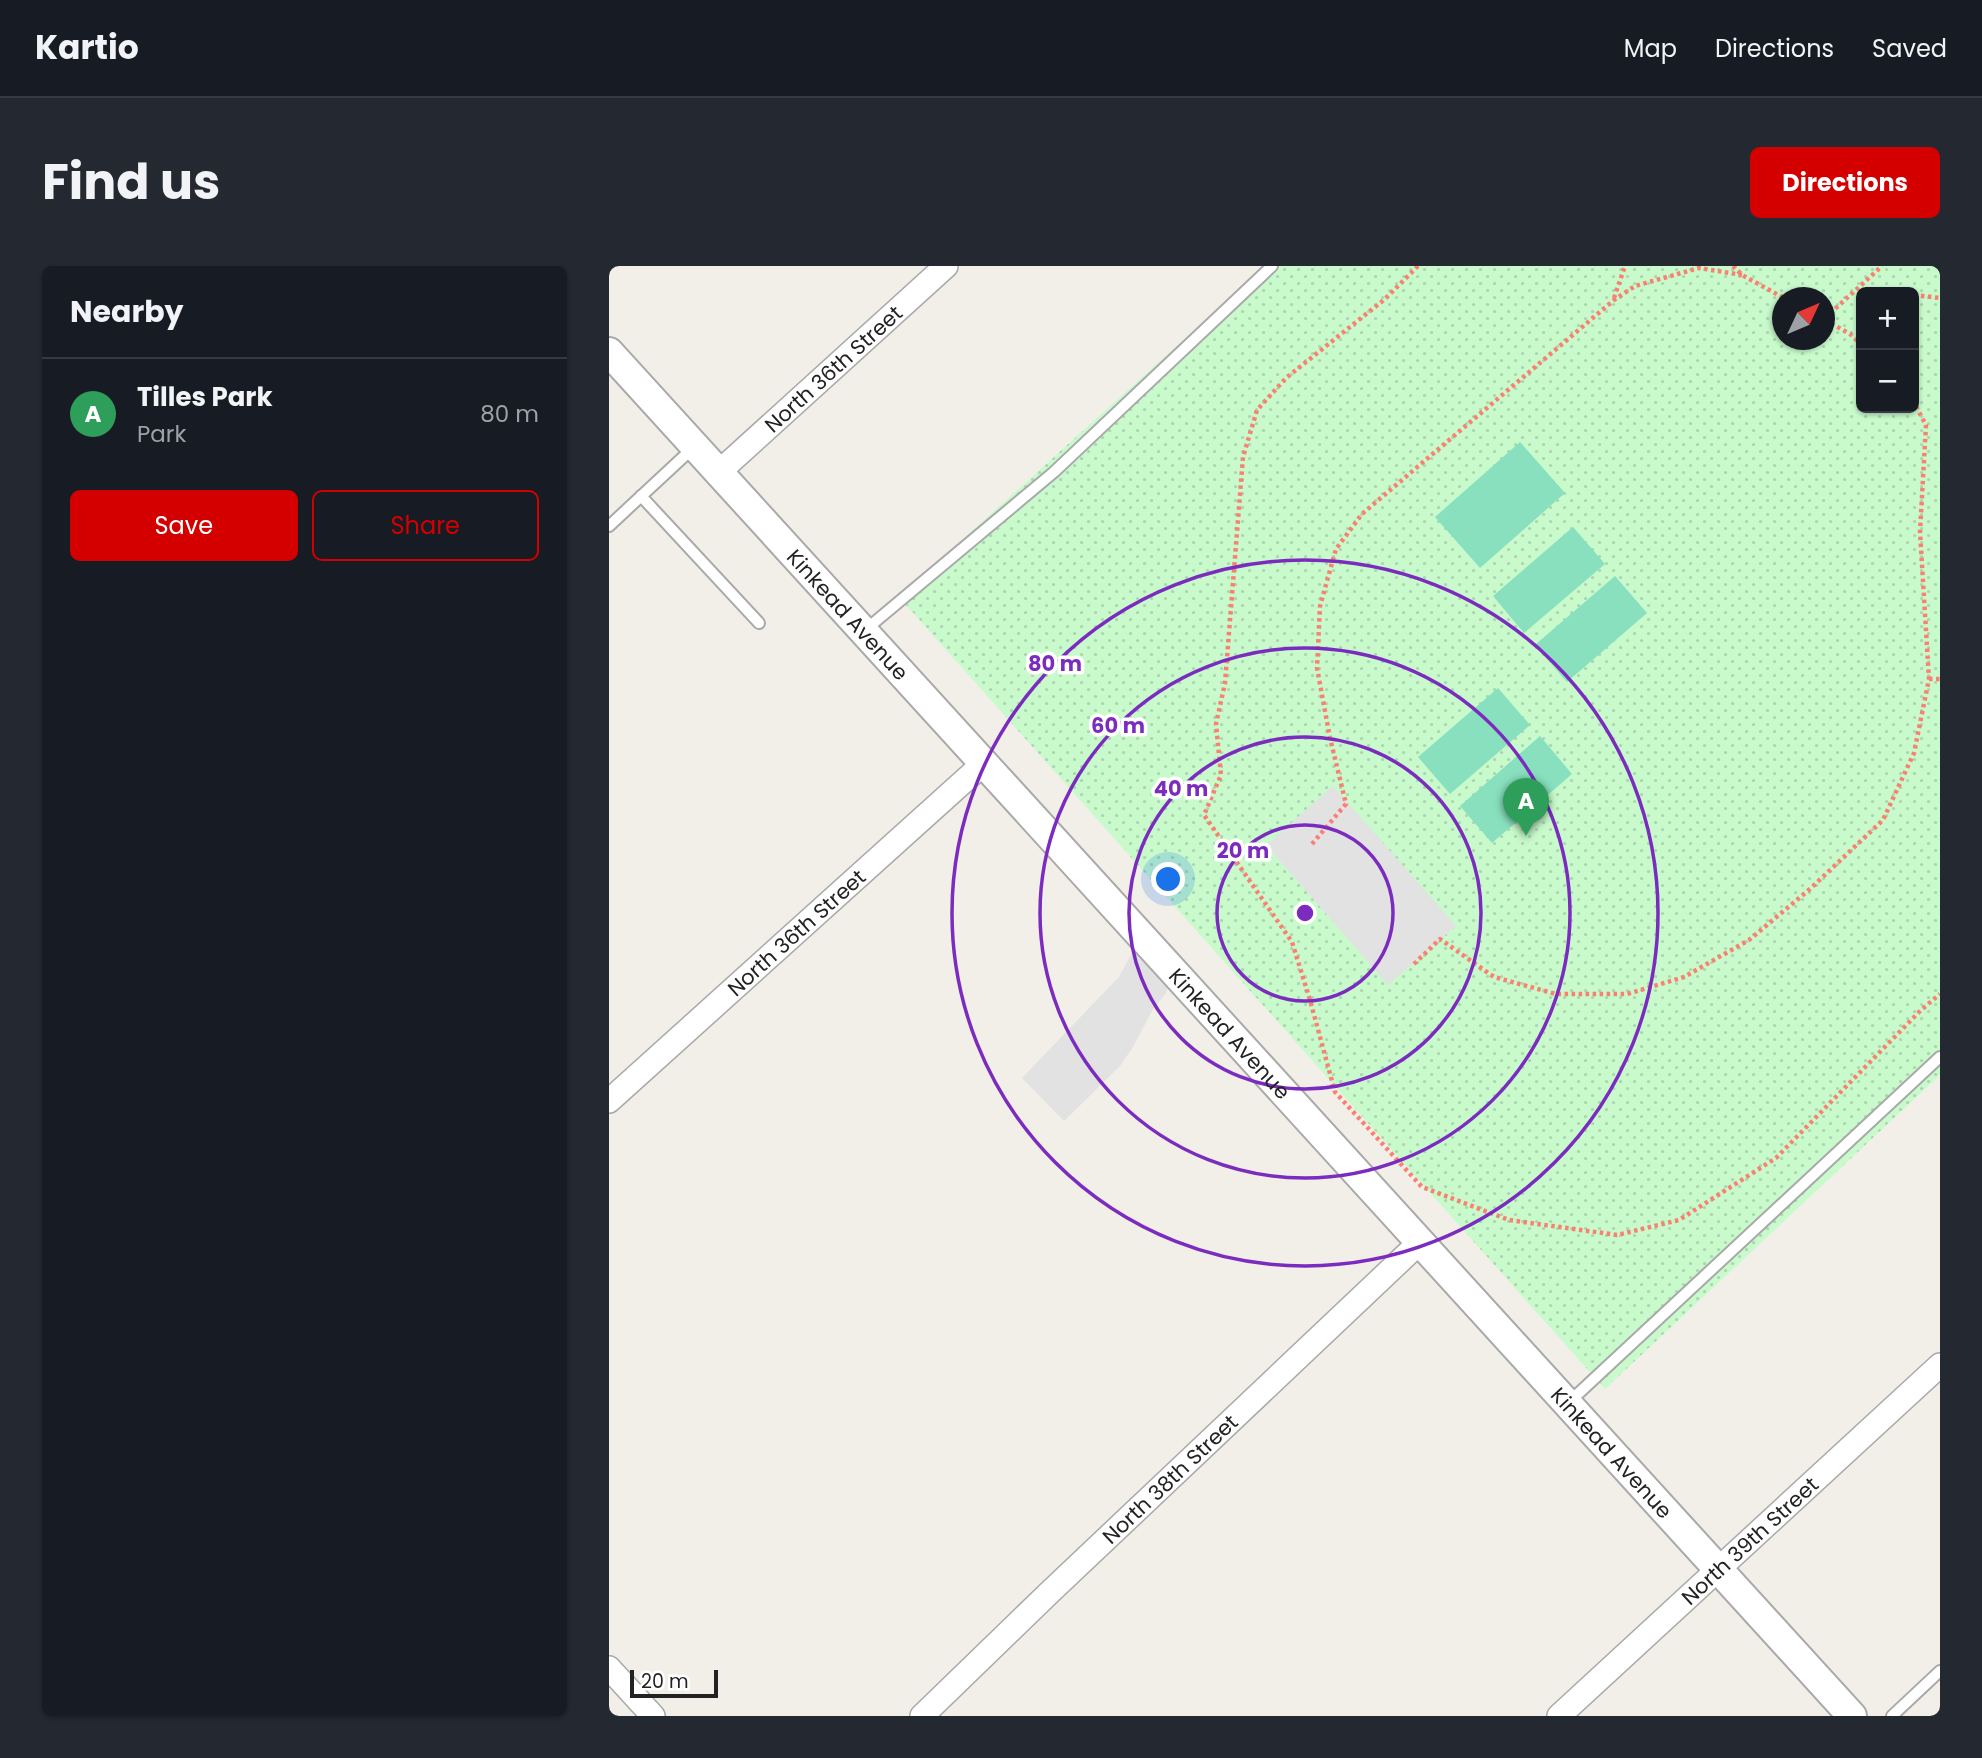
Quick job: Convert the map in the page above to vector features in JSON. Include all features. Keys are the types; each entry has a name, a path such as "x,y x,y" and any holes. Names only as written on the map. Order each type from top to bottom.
{"street":[{"name":"North 36th Street","path":"719,472 946,266"},
{"name":"Kinkead Avenue","path":"609,352 1852,1716"},
{"name":"North 36th Street","path":"609,1101 984,763"},
{"name":"North 38th Street","path":"922,1716 1420,1242"},
{"name":"North 39th Street","path":"1559,1716 1940,1365"},
{"path":"609,1668 653,1716"}],"lane":[{"path":"864,631 1053,472 1272,266"},
{"path":"609,526 695,446"},
{"path":"641,496 759,623"},
{"path":"1567,1404 1940,1057"},
{"path":"1892,1716 1940,1671"}],"path":[{"path":"1417,266 1385,299 1286,378 1257,410 1243,457 1225,683 1216,724 1221,775 1204,815 1292,942 1335,1092 1423,1187 1509,1220 1617,1235 1679,1220 1776,1158 1921,1010 1940,994"},
{"path":"1614,300 1625,266"},
{"path":"1733,266 1742,275 1772,291"},
{"path":"1835,309 1882,266"},
{"path":"1312,844 1346,804 1317,668 1320,606 1336,549 1362,514 1614,300 1635,286 1699,268 1742,275"},
{"path":"1852,293 1856,293"},
{"path":"1919,296 1940,298"},
{"path":"1835,325 1856,340"},
{"path":"1414,964 1440,939 1494,977 1556,994 1627,994 1684,978 1749,940 1811,888 1883,820 1914,753 1929,679 1920,532 1926,425 1919,412"},
{"path":"1929,679 1940,679"}],"green space":[{"path":"1265,266 1940,266 1940,1075 1605,1389 899,597"},
{"path":"1520,442 1565,493 1480,568 1435,517"},
{"path":"1573,527 1605,564 1524,633 1493,596"},
{"path":"1615,576 1647,613 1567,682 1535,645"},
{"path":"1498,688 1530,725 1450,794 1418,757"},
{"path":"1540,736 1572,774 1492,843 1460,806"}],"shaded area":[{"path":"1333,786 1456,926 1388,985 1266,845"},
{"path":"1137,944 1170,979 1166,993 1153,1009 1120,1066 1064,1121 1022,1078 1119,977"}],"place":[{"name":"Tilles Park","path":"1526,836"}]}
